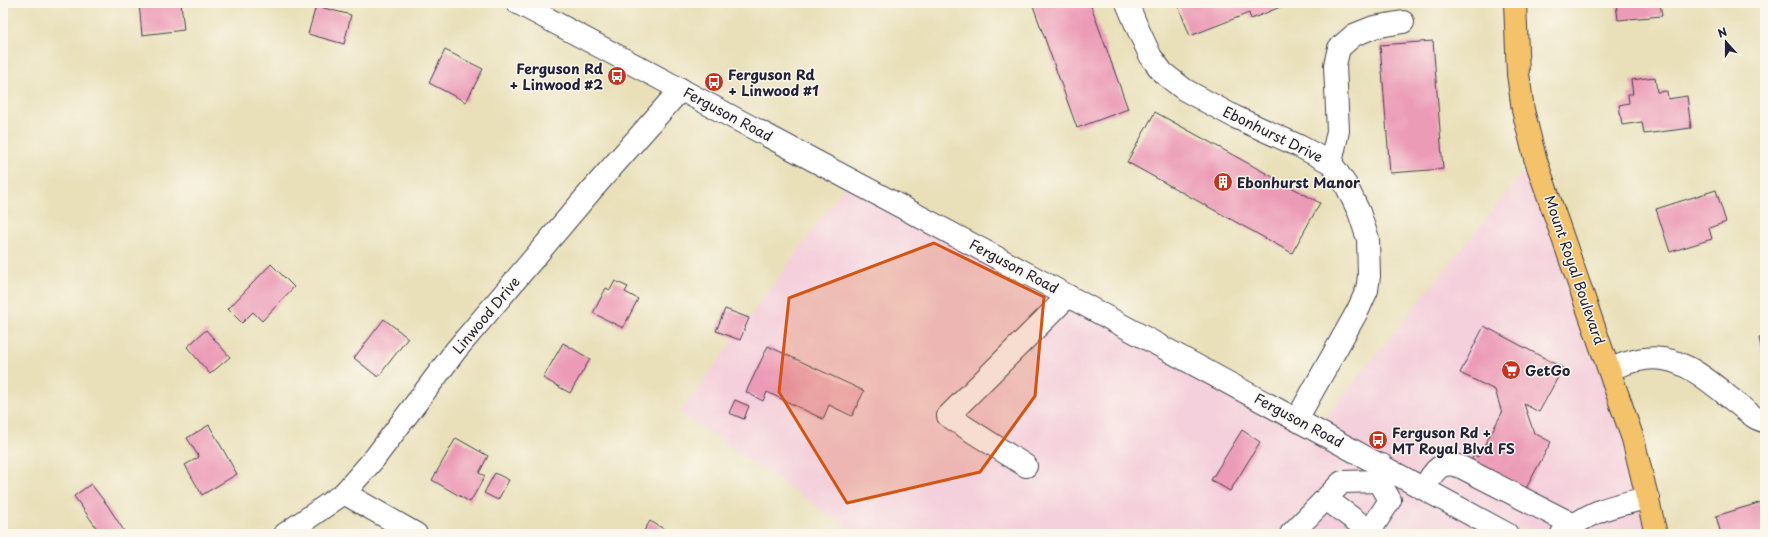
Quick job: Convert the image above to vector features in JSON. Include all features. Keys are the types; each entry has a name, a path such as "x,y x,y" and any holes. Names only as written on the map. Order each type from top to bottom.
{"main road":[{"name":"Mount Royal Boulevard","path":"1515,3 1518,74 1523,110 1535,158 1633,439 1656,534"}],"street":[{"name":"Ferguson Road","path":"518,3 1297,419 1381,473 1424,488 1507,534"},
{"name":"Ebonhurst Drive","path":"1127,3 1151,57 1163,73 1185,90 1228,113 1332,163 1346,184 1360,212 1368,239 1367,290 1358,310 1297,419"},
{"path":"1332,163 1338,131 1335,65 1339,48 1354,35 1374,27 1403,22"},
{"name":"Linwood Drive","path":"285,534 344,493 374,459 456,350 534,257 681,89"},
{"path":"1026,466 948,416 1068,296"},
{"path":"1609,369 1645,358 1660,358 1680,364 1697,372 1750,414 1760,421 1765,421"},
{"path":"1424,488 1438,468 1444,464 1452,464 1461,467 1568,529 1582,519 1615,505 1648,498"},
{"path":"1291,534 1342,482 1381,473 1390,500 1372,533 1326,499"},
{"path":"344,493 416,534"}],"highlighted area":[{"path":"934,243 1044,297 1035,396 980,472 847,503 779,392 789,298"}],"shaded area":[{"path":"1535,158 1656,534 857,534 680,413 850,179 1316,429"}],"building":[{"path":"139,3 181,3 184,30 142,35"},
{"path":"1032,3 1090,3 1128,109 1077,128"},
{"path":"1177,3 1290,3 1251,19 1249,13 1190,36"},
{"path":"1616,3 1660,3 1662,16 1618,20"},
{"path":"316,6 351,15 344,44 308,34"},
{"name":"Ebonhurst Manor","path":"1433,41 1443,169 1390,173 1380,45"},
{"path":"445,50 483,69 466,102 429,83"},
{"path":"1655,77 1657,92 1667,91 1668,99 1687,96 1691,128 1644,134 1642,122 1622,125 1619,105 1629,103 1628,94 1633,94 1631,80"},
{"name":"Ebonhurst Manor","path":"1155,112 1320,203 1292,253 1127,162"},
{"path":"1716,190 1726,222 1709,228 1712,239 1670,252 1656,209"},
{"path":"271,264 294,287 262,321 253,312 242,323 228,309"},
{"path":"615,281 628,287 625,292 638,299 623,328 593,313 606,288 610,290"},
{"path":"725,309 749,318 740,340 716,331"},
{"path":"384,319 408,338 378,377 354,358"},
{"path":"1484,326 1563,368 1539,412 1524,404 1534,433 1551,442 1523,494 1469,464 1474,455 1478,457 1502,413 1495,390 1460,373"},
{"path":"206,330 230,357 210,374 187,347"},
{"path":"1765,337 1765,360 1764,360 1759,338"},
{"path":"563,343 590,359 570,393 543,378"},
{"path":"768,346 864,391 852,416 829,405 823,419 767,392 763,401 746,392"},
{"path":"735,400 749,406 744,419 729,413"},
{"path":"209,425 237,474 202,495 185,465 199,457 187,438"},
{"path":"1242,430 1260,442 1230,491 1211,480"},
{"path":"456,438 488,456 479,473 485,476 470,502 432,480"},
{"path":"495,473 509,480 498,500 484,493"},
{"path":"91,484 108,506 126,534 85,534 96,527 74,496"},
{"path":"1765,501 1765,534 1721,534 1716,516"},
{"path":"650,521 664,529 662,534 642,534"}],"place":[{"name":"Ferguson Rd + Linwood #2","path":"617,76"},
{"name":"Ferguson Rd + Linwood #1","path":"714,82"},
{"name":"Ebonhurst Manor","path":"1223,182"},
{"name":"GetGo","path":"1511,370"},
{"name":"Ferguson Rd + MT Royal Blvd FS","path":"1378,440"}]}
